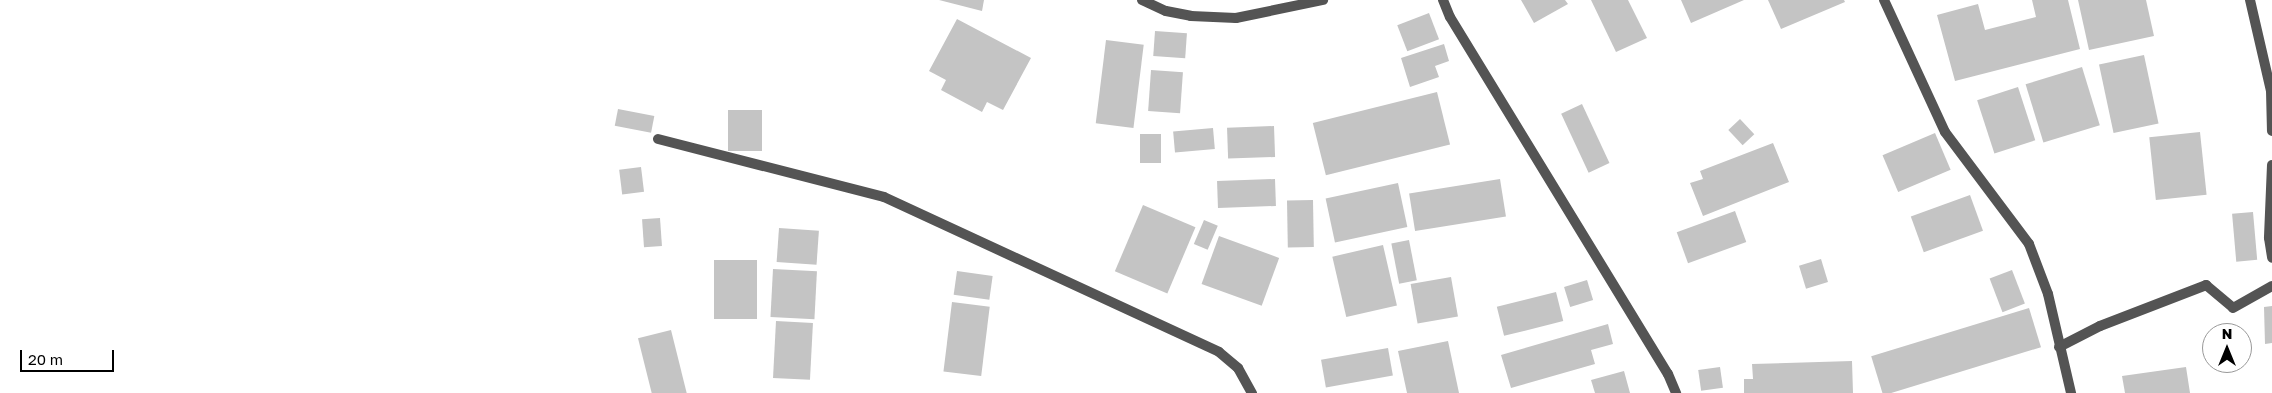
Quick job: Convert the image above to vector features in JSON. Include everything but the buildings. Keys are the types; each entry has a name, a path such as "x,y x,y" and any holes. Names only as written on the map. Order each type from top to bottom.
{"street":[{"path":"1142,0 1166,11 1191,16 1236,18 1323,0"},
{"path":"1443,0 1455,25 1668,374 1676,393"},
{"path":"1884,0 1945,132 2029,244 2048,294 2071,393"},
{"path":"2250,0 2271,91 2272,132"},
{"path":"658,139 884,197 1219,352 1238,368 1252,393"},
{"path":"2272,165 2269,238 2272,258"},
{"path":"2059,347 2100,326 2206,285 2233,308 2272,286"}]}
